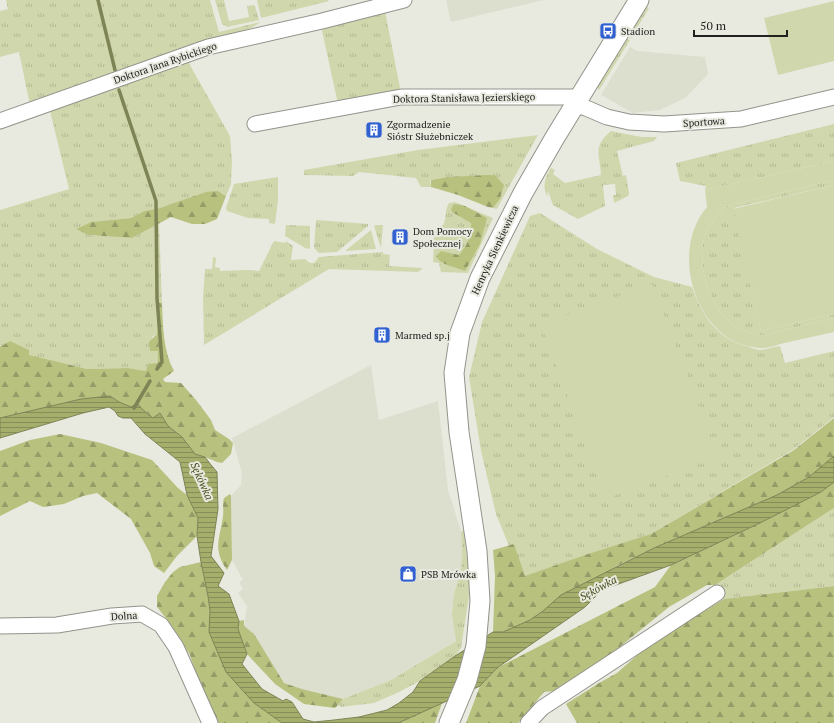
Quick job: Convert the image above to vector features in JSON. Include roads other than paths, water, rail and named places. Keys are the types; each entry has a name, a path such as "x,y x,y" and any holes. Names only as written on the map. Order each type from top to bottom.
{"main road":[{"name":"Henryka Sienkiewicza","path":"449,723 467,680 476,646 480,601 477,552 459,432 454,373 460,333 480,278 526,186 639,0"}],"street":[{"name":"Doktora Jana Rybickiego","path":"0,121 208,47 322,21 404,0"},
{"name":"Doktora Stanisława Jezierskiego","path":"255,124 401,97 577,101"},
{"name":"Sportowa","path":"577,101 586,108 607,117 629,122 664,124 741,119 834,97"},
{"path":"528,723 542,708 716,593"},
{"name":"Dolna","path":"0,626 57,625 112,616 142,614 162,625 176,647 210,723"}],"water":[{"name":"Sękówka","path":"110,396 131,407 136,404 153,418 160,413 168,426 182,437 195,454 205,457 217,472 218,509 211,556 224,573 218,586 229,594 239,621 238,629 247,654 242,664 262,689 283,701 286,699 292,702 303,719 314,722 359,717 387,710 413,692 420,681 455,656 493,632 503,632 530,620 561,595 654,548 777,495 809,477 834,456 834,482 821,492 671,565 602,590 585,607 497,668 480,686 398,723 282,723 254,703 226,672 209,632 210,611 197,536 198,518 187,495 180,462 145,434 131,418 123,418 118,416 115,411 109,407 83,413 0,438 0,418 81,399"}],"waterway":[{"path":"98,0 115,70"},
{"path":"119,90 156,201 157,298 162,362 157,369"},
{"path":"134,408 150,381"}],"place":[{"name":"Stadion","path":"608,31"},
{"name":"Zgormadzenie Sióstr Służebniczek","path":"374,130"},
{"name":"Dom Pomocy Społecznej","path":"400,237"},
{"name":"Marmed sp.j","path":"382,335"},
{"name":"PSB Mrówka","path":"408,574"}]}
